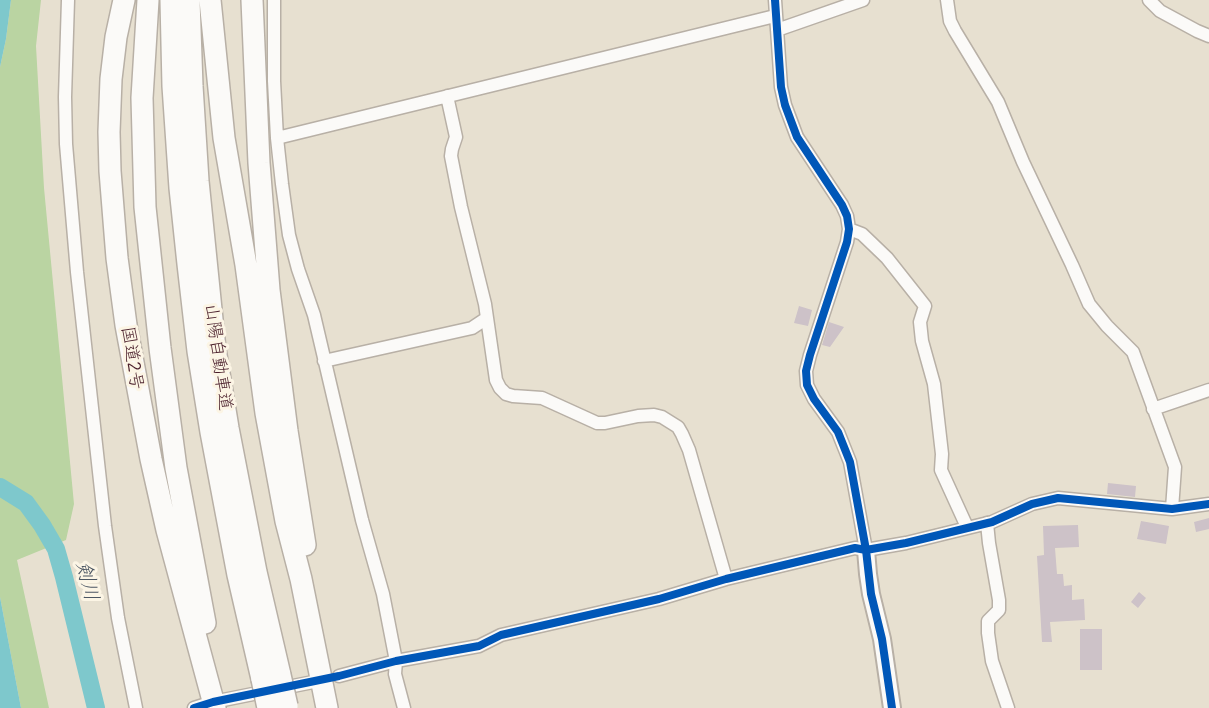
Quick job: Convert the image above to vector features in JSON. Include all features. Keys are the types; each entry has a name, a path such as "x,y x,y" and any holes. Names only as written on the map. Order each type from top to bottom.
{"highway":[{"name":"国道2号","path":"124,0 116,37 111,80 110,132 110,171 120,280 151,459 175,561 214,705"},
{"path":"148,0 142,98 145,207 176,468 200,600 214,705"},
{"name":"山陽自動車道","path":"171,0 173,86 197,263 216,350 220,430 256,572 271,677 281,707"},
{"name":"山陽自動車道","path":"189,0 198,181 197,263"},
{"path":"210,0 224,138 246,265 266,413 286,521 301,579 327,708"},
{"path":"252,0 259,163 269,290 288,443 335,708"}],"street":[{"path":"68,0 66,144 77,272 105,526 118,618 136,708"},
{"path":"274,0 277,138 289,235 314,315 362,520 383,594 396,661 395,674 404,708"},
{"path":"766,0 775,16"},
{"path":"775,0 781,87 791,124 847,216 849,229 847,242 810,355 806,370 807,385 814,399 838,432 848,454 855,480 871,594 882,639 892,708"},
{"path":"777,30 864,0"},
{"path":"947,0 950,21 998,102 1023,162 1089,304 1107,326 1134,352 1175,467 1172,508"},
{"path":"1149,0 1160,11 1209,36"},
{"path":"277,138 775,16"},
{"path":"447,96 456,137 452,149 453,166 485,304 496,380 500,388 506,394 522,398 542,398 597,423 654,415 678,427 689,450 726,579"},
{"path":"849,229 862,234 887,258 925,306 920,322 922,341 934,384 942,454 941,470 967,527"},
{"path":"324,361 472,328 487,318"},
{"path":"1153,409 1209,390"},
{"path":"339,676 396,661 479,646 501,634 659,599 726,579 855,548 866,550 906,543 987,523 1032,504 1058,498 1172,508 1209,504"},
{"path":"987,523 999,600 999,610 988,621 988,633 992,661 1008,708"},
{"path":"214,705 318,681"}],"green space":[{"path":"11,0 41,0 36,46 44,188 74,504 66,540 17,560 49,708 21,708 0,597 0,67"}],"water":[{"path":"0,0 11,0 0,67"},
{"path":"0,597 21,708 0,708"}],"building":[{"path":"799,306 812,310 808,326 794,323"},
{"path":"829,322 844,327 830,347 822,345"},
{"path":"1108,483 1136,486 1135,497 1107,494"},
{"path":"1209,518 1209,529 1196,532 1194,522"},
{"path":"1141,521 1169,526 1166,544 1137,539"},
{"path":"1078,525 1079,547 1055,548 1057,574 1063,574 1064,586 1072,585 1072,600 1084,599 1085,620 1050,622 1052,642 1042,642 1037,556 1044,555 1043,526"},
{"path":"1139,592 1146,598 1138,608 1131,602"},
{"path":"1080,629 1102,629 1102,670 1080,670"}],"waterway":[{"name":"剣川","path":"0,487 26,503 56,549 96,708"}],"cycle path":[{"path":"775,0 781,87 785,105 797,137 847,216 849,229 847,242 810,355 806,371 807,385 814,399 838,432 850,462 892,708"},
{"path":"194,708 396,661 479,646 501,635 659,599 726,579 855,548 866,550 906,543 992,522 1032,504 1058,498 1172,509 1209,504"}]}
